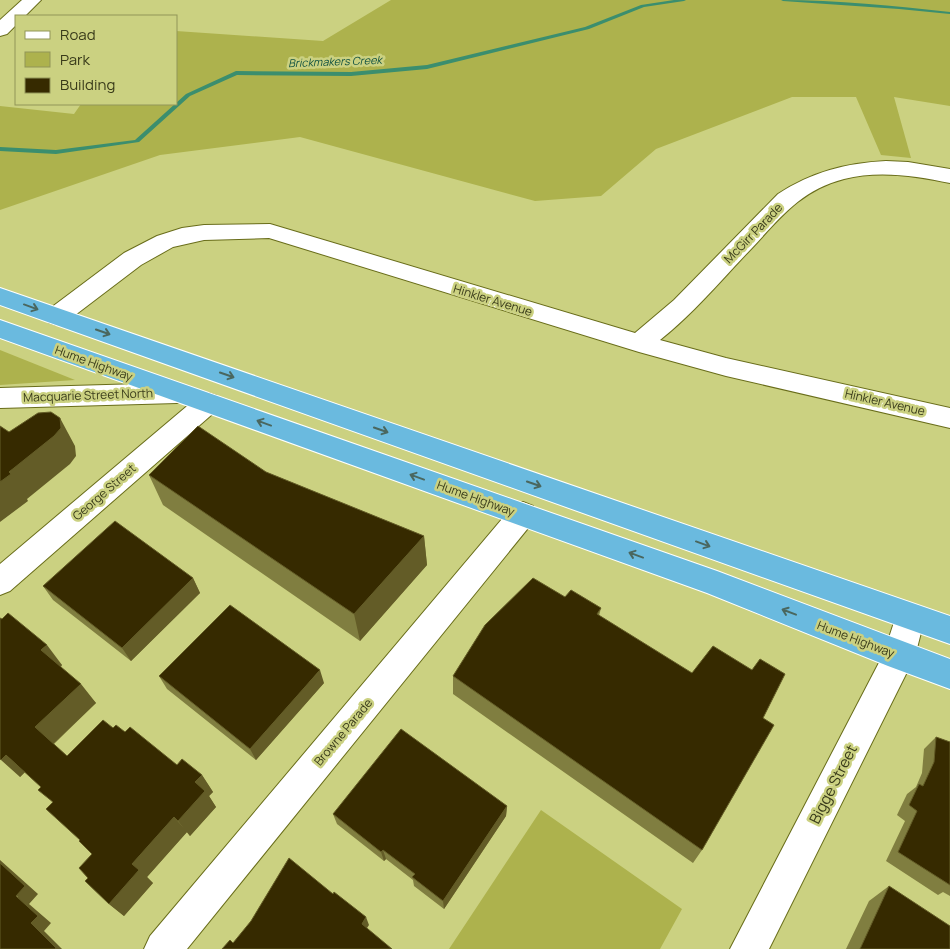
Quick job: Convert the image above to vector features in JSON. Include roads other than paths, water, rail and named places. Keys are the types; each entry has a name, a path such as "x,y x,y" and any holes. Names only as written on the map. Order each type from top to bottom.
{"highway":[{"path":"2,297 950,630"},
{"name":"Hume Highway","path":"0,329 717,584 899,656 950,674"}],"street":[{"path":"16,15 32,0"},
{"path":"0,30 15,16"},
{"name":"McGirr Parade","path":"639,343 668,321 786,199 815,182 852,169 901,167 950,176"},
{"name":"Hinkler Avenue","path":"57,316 151,247 182,236 228,230 270,231 639,343 726,367 950,418"},
{"name":"Macquarie Street North","path":"0,398 177,392"},
{"name":"George Street","path":"0,582 208,403"},
{"name":"Browne Parade","path":"163,949 523,514"},
{"name":"Bigge Street","path":"750,949 899,656 910,616"}],"waterway":[{"name":"Brickmakers Creek","path":"178,104 188,95 236,73 351,74 427,67 587,28 643,6 684,0"},
{"name":"Brickmakers Creek","path":"783,0 950,13"},
{"name":"Brickmakers Creek","path":"0,149 56,152 137,141 177,105"}]}
